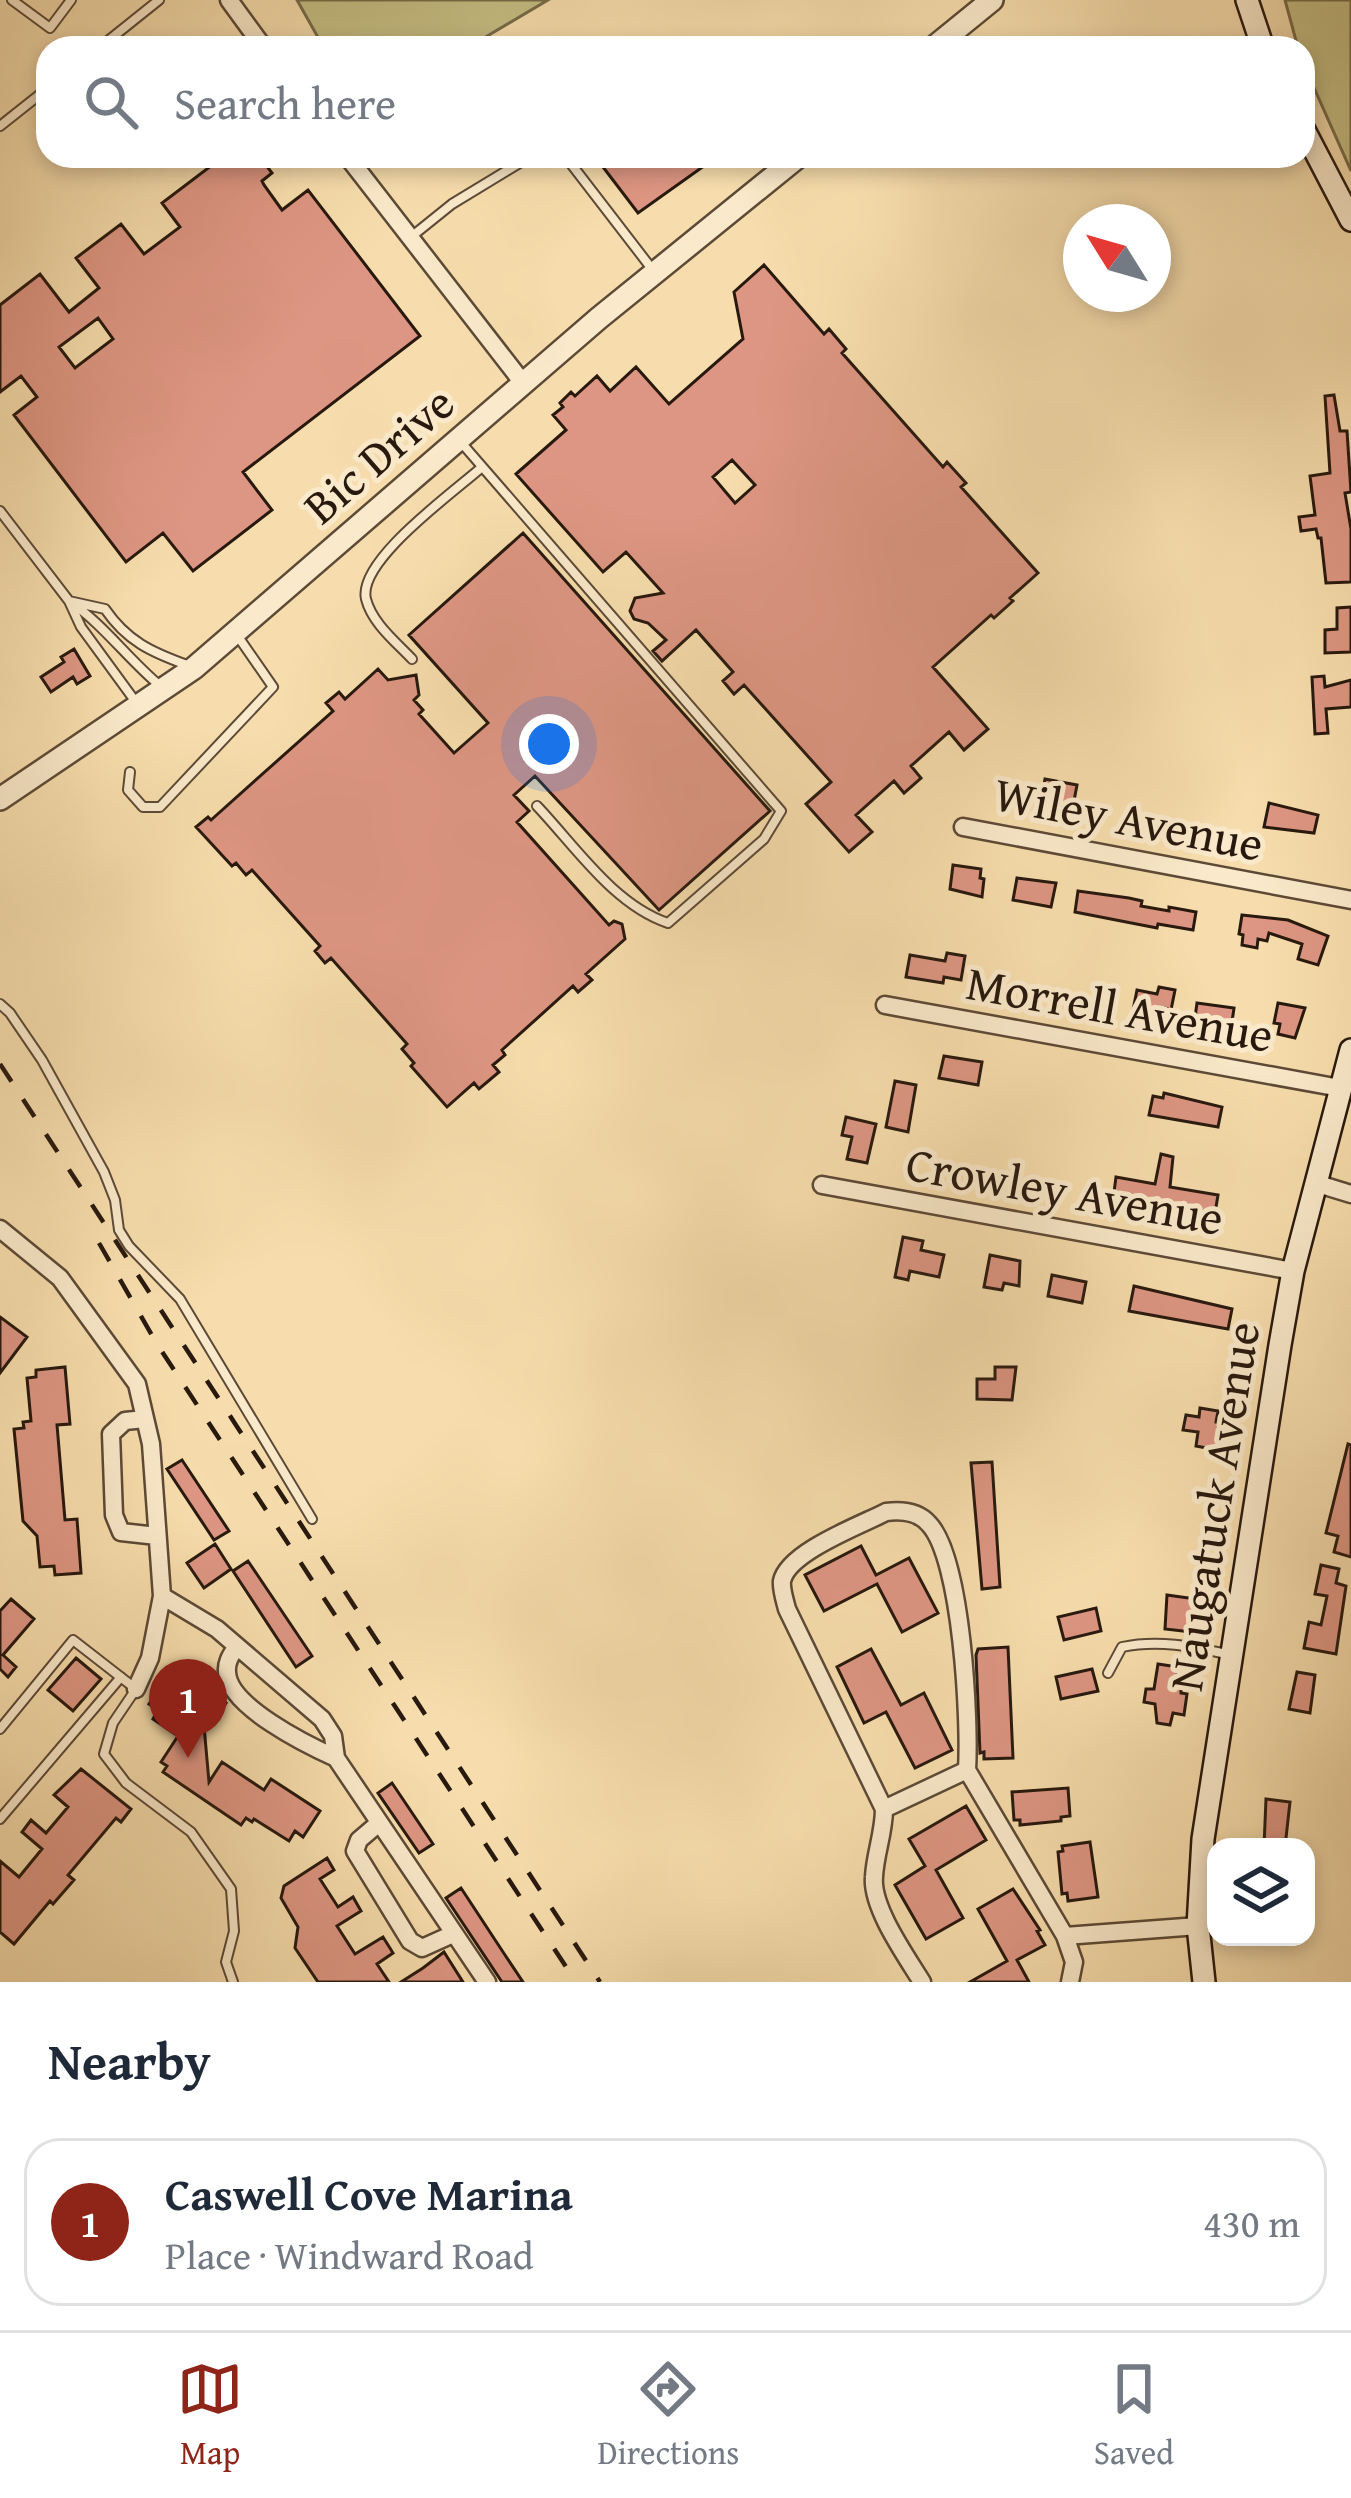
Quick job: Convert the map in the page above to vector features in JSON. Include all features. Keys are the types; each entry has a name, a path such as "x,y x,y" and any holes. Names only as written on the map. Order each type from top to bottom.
{"street":[{"path":"229,0 255,36"},
{"path":"948,36 992,0"},
{"path":"1247,0 1259,36"},
{"path":"1315,151 1351,220"},
{"path":"356,168 523,383"},
{"name":"Bic Drive","path":"0,799 140,707 237,634 523,383 785,168"},
{"name":"Wiley Avenue","path":"963,827 1351,900"},
{"name":"Morrell Avenue","path":"885,1005 1340,1088"},
{"name":"Naugatuck Avenue","path":"1204,1982 1198,1926 1203,1839 1293,1271 1351,1049"},
{"path":"1315,1183 1351,1194"},
{"name":"Crowley Avenue","path":"822,1185 1293,1271"},
{"path":"0,1229 60,1278 137,1384 152,1444 162,1596 150,1658 128,1683"},
{"path":"145,1419 124,1421 111,1434 114,1515 121,1532 157,1536"},
{"path":"922,1982 889,1928 873,1881 884,1833 884,1809 787,1609 781,1583 788,1567 805,1553 886,1512 909,1512 929,1523 953,1577 969,1739 967,1770 1065,1936 1074,1962 1070,1982"},
{"path":"162,1596 217,1629 322,1719 333,1736 335,1758"},
{"path":"237,1646 226,1676 232,1690 281,1729 335,1758 487,1982"},
{"path":"884,1809 967,1770"},
{"path":"379,1823 358,1840 355,1851 410,1941 422,1948 453,1934"},
{"path":"1065,1936 1198,1926"}],"lane":[{"path":"11,0 50,28 71,0"},
{"path":"114,36 159,0"},
{"path":"0,126 36,98"},
{"path":"410,238 452,204 511,168"},
{"path":"575,168 654,273"},
{"path":"458,439 781,811 764,839 668,922 623,897 537,806"},
{"path":"412,659 376,619 364,592 367,578 391,548 482,467"},
{"path":"0,511 69,601 81,627 140,707"},
{"path":"69,601 105,609 133,641 194,668"},
{"path":"69,601 93,617 128,659 164,690"},
{"path":"130,772 128,790 143,807 160,807 272,687 237,634"},
{"path":"0,1004 42,1060 104,1172 115,1200 119,1230 180,1299 312,1520"},
{"path":"0,1729 73,1640 128,1683"},
{"path":"1108,1673 1122,1647 1144,1642 1233,1655"},
{"path":"0,1819 128,1683"},
{"path":"128,1683 104,1754 126,1783 190,1832 231,1889 234,1931 226,1962 233,1982"}],"shaded area":[{"path":"297,0 548,0 487,36 317,36"},
{"path":"1285,0 1351,0 1351,171 1315,90 1315,36 1295,36"}],"building":[{"path":"208,168 268,168 272,173 262,181 282,210 308,190 420,336 243,472 272,510 193,571 163,533 126,562 14,415 37,397 21,376 0,392 0,305 40,274 69,312 99,288 76,258 121,224 144,254 180,227 162,203","holes":["98,318 113,339 75,368 59,347"]},
{"path":"604,168 701,168 638,213"},
{"path":"764,265 824,334 829,329 846,349 842,353 943,467 947,462 966,483 961,487 1038,573 1010,598 1013,601 933,667 988,729 964,750 949,732 911,766 921,778 904,793 894,781 856,815 872,832 849,852 806,804 831,782 744,685 734,694 723,681 733,672 696,630 662,661 653,651 666,640 648,623 634,619 630,611 635,598 663,593 626,552 603,572 516,474 566,430 553,415 563,407 560,403 597,376 610,391 636,367 669,404 743,339 734,292","holes":["732,460 755,485 735,503 713,477"]},
{"path":"1334,395 1340,431 1347,431 1351,492 1345,493 1351,582 1326,583 1321,538 1316,529 1301,531 1299,517 1315,515 1310,476 1330,473 1325,396"},
{"path":"523,533 770,811 659,910 535,776 514,795 529,811 517,822 609,925 614,921 622,924 625,939 586,974 592,980 578,992 573,986 502,1050 505,1055 493,1065 499,1072 479,1089 474,1083 447,1107 411,1066 414,1063 402,1049 407,1044 331,958 325,963 315,951 320,946 252,870 246,875 236,863 232,866 196,827 208,817 211,820 333,711 326,703 339,692 345,699 378,669 388,680 416,675 419,695 414,700 423,710 419,714 454,753 488,723 409,635"},
{"path":"1351,607 1351,652 1325,653 1325,630 1337,629 1337,608"},
{"path":"74,649 90,676 77,684 73,677 51,692 41,677"},
{"path":"1324,676 1325,687 1351,680 1351,707 1326,709 1328,733 1315,734 1312,677"},
{"path":"1045,779 1077,785 1073,806 1041,801"},
{"path":"1269,803 1318,815 1314,833 1264,827"},
{"path":"953,865 981,869 982,897 950,889"},
{"path":"1017,878 1056,883 1051,907 1013,900"},
{"path":"1078,891 1129,898 1142,901 1141,906 1169,911 1169,907 1196,912 1193,930 1075,912"},
{"path":"1242,915 1288,920 1328,936 1318,965 1298,959 1302,944 1269,933 1267,941 1258,939 1257,948 1242,945"},
{"path":"947,953 965,956 961,980 944,977 943,983 906,977 910,955 945,961"},
{"path":"1159,987 1175,990 1171,1010 1165,1008 1163,1016 1133,1010 1137,990 1157,994"},
{"path":"1197,1003 1234,1008 1231,1029 1194,1025"},
{"path":"1278,1003 1305,1008 1295,1038 1278,1034 1280,1024 1274,1023"},
{"path":"944,1056 982,1062 978,1085 939,1078"},
{"path":"895,1081 916,1085 908,1132 886,1127"},
{"path":"1164,1093 1222,1107 1218,1127 1149,1115 1153,1096 1163,1098"},
{"path":"846,1117 876,1124 867,1163 847,1159 852,1137 842,1135"},
{"path":"1161,1154 1173,1157 1170,1187 1218,1195 1215,1213 1150,1203 1148,1216 1112,1207 1116,1177 1155,1184"},
{"path":"903,1237 923,1241 921,1250 944,1255 939,1277 910,1271 908,1280 895,1277"},
{"path":"990,1255 1020,1261 1019,1286 984,1287"},
{"path":"1052,1275 1086,1282 1082,1303 1048,1296"},
{"path":"1134,1286 1232,1309 1228,1329 1129,1311"},
{"path":"0,1317 27,1337 0,1373"},
{"path":"65,1367 70,1424 57,1425 65,1520 77,1519 81,1573 55,1575 54,1566 40,1567 37,1536 23,1521 14,1429 31,1421 27,1378 36,1377 36,1370"},
{"path":"995,1367 1016,1367 1012,1400 977,1399 977,1379 995,1379"},
{"path":"1200,1408 1218,1411 1216,1422 1227,1424 1222,1451 1196,1446 1198,1432 1183,1430 1186,1415 1199,1417"},
{"path":"1348,1444 1351,1557 1334,1552 1338,1536 1326,1533"},
{"path":"182,1460 229,1531 214,1540 167,1469"},
{"path":"992,1462 1000,1587 982,1589 971,1463"},
{"path":"215,1544 231,1569 204,1588 187,1563"},
{"path":"861,1546 876,1575 909,1558 938,1613 902,1632 877,1584 824,1611 805,1575"},
{"path":"248,1561 312,1656 296,1667 233,1571"},
{"path":"1321,1565 1339,1569 1336,1583 1346,1586 1336,1654 1304,1648 1309,1622 1321,1625 1327,1596 1315,1594"},
{"path":"1167,1595 1203,1600 1192,1632 1165,1629"},
{"path":"11,1599 34,1619 3,1655 16,1667 8,1677 0,1669 0,1611"},
{"path":"1096,1608 1101,1631 1064,1640 1058,1617"},
{"path":"1008,1647 1013,1758 984,1759 976,1655 978,1649"},
{"path":"871,1649 901,1705 924,1693 952,1750 915,1768 886,1712 864,1723 837,1667"},
{"path":"76,1658 101,1679 73,1711 48,1690"},
{"path":"1158,1664 1178,1667 1176,1684 1187,1694 1184,1715 1173,1713 1170,1725 1157,1723 1155,1704 1144,1702 1146,1689 1154,1689"},
{"path":"1092,1669 1098,1691 1061,1699 1056,1677"},
{"path":"1297,1672 1315,1675 1310,1713 1289,1709"},
{"path":"169,1674 179,1680 183,1674 226,1703 212,1725 204,1726 209,1782 222,1762 264,1790 271,1779 320,1811 303,1837 295,1831 289,1841 254,1819 246,1818 241,1825 163,1772 167,1766 161,1762 178,1736 153,1719 158,1710 149,1704"},
{"path":"81,1769 131,1809 121,1822 116,1818 68,1875 74,1880 14,1944 0,1932 0,1861 19,1877 42,1849 22,1832 31,1820 46,1833 68,1807 54,1795"},
{"path":"392,1783 433,1844 419,1853 378,1793"},
{"path":"1068,1788 1070,1816 1020,1825 1020,1820 1014,1820 1012,1792"},
{"path":"1266,1799 1290,1802 1286,1838 1264,1838"},
{"path":"966,1806 986,1840 936,1870 963,1918 926,1939 895,1885 925,1866 909,1839"},
{"path":"1090,1842 1098,1897 1068,1901 1067,1893 1062,1894 1058,1852 1063,1851 1062,1846"},
{"path":"327,1858 334,1870 320,1879 338,1907 353,1897 361,1911 337,1926 355,1954 383,1937 393,1953 377,1964 389,1982 318,1982 295,1948 298,1927 281,1898 284,1886"},
{"path":"461,1888 523,1982 502,1982 446,1898"},
{"path":"1013,1889 1045,1945 1017,1960 1029,1982 970,1982 1007,1961 978,1909"},
{"path":"444,1952 463,1982 401,1982 423,1968"}],"railway":[{"path":"0,1064 600,1982"},
{"path":"99,1243 157,1344 576,1982"}],"place":[{"name":"Caswell Cove Marina","path":"188,1758"}]}
